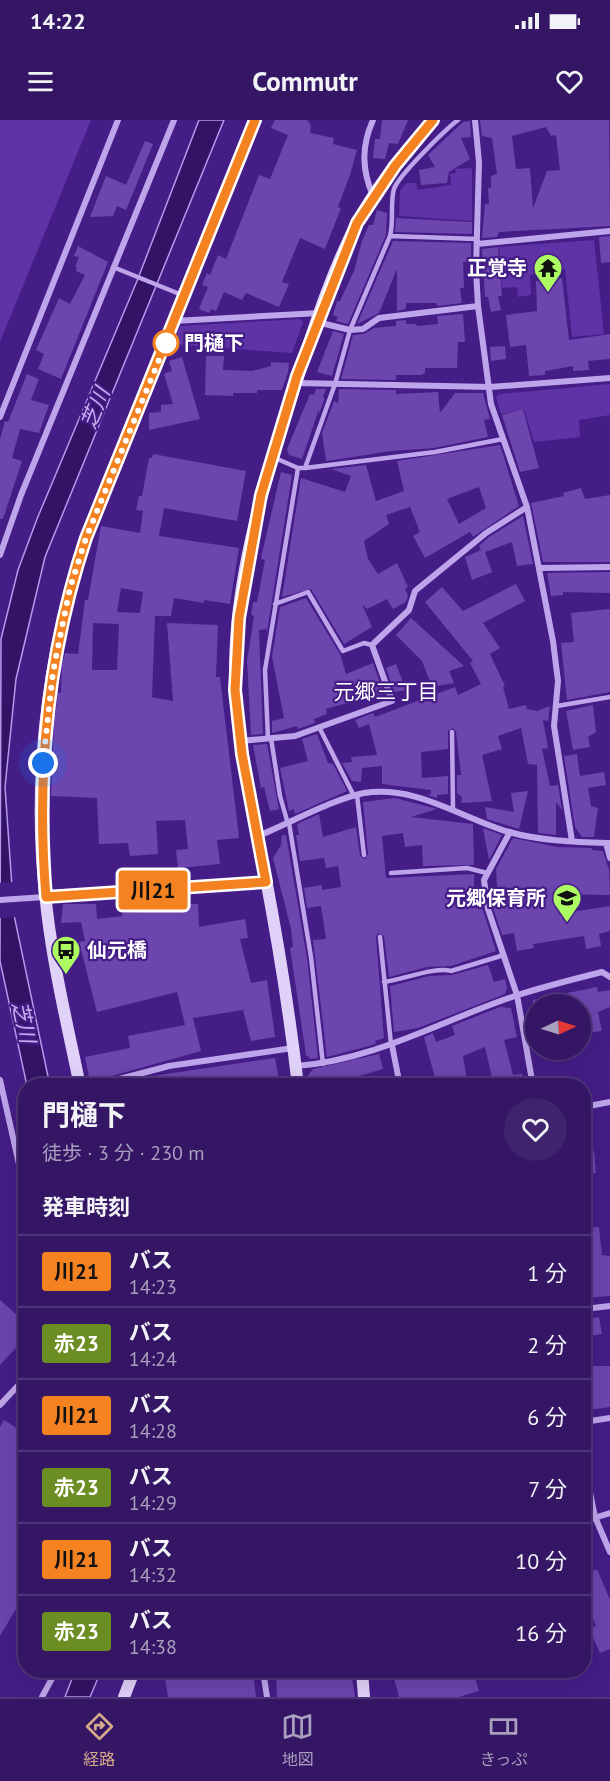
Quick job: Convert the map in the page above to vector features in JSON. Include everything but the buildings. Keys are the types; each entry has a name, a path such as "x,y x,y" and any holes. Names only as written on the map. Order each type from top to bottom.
{"street":[{"path":"0,417 118,120"},
{"path":"0,555 21,495 174,120"},
{"path":"78,1078 40,897 41,801 46,718 61,626 86,538 255,120"},
{"path":"373,120 363,158 365,178 373,196"},
{"path":"297,1078 266,882 240,741 235,690 239,618 252,536 272,457 319,317 352,233 373,196 433,120"},
{"path":"475,120 479,162 478,306 491,404 527,507 540,568 558,681 554,726 572,841"},
{"path":"477,241 610,231"},
{"path":"174,321 319,317 350,330 363,328 379,318 478,306"},
{"path":"296,383 490,387 610,378"},
{"path":"240,741 295,736 392,701 372,645 409,610 415,591 486,533 527,507"},
{"path":"540,568 610,567"},
{"path":"257,837 356,796 394,793 428,799 510,832 572,841 608,843 610,858"},
{"path":"510,832 484,880 488,909 517,995 532,1078"},
{"path":"0,900 266,882"},
{"path":"296,1066 323,1064 392,1045 517,995 602,972 610,977"},
{"path":"392,1045 398,1078"},
{"path":"123,1078 169,1066 293,1048"},
{"path":"0,1080 18,1159"},
{"path":"591,1106 610,1102"},
{"path":"0,1106 8,1113"},
{"path":"591,1308 610,1306"},
{"path":"0,1405 18,1386"},
{"path":"591,1421 610,1418"},
{"path":"591,1497 595,1517 610,1552"},
{"path":"591,1518 610,1513"},
{"path":"42,1697 52,1678"},
{"path":"124,1697 131,1678"},
{"path":"264,1678 267,1697"},
{"path":"363,1678 364,1697"}],"lane":[{"path":"305,468 336,384 350,330 390,236 394,222 394,189 441,132 458,120"},
{"path":"390,236 477,241"},
{"path":"113,267 184,297"},
{"path":"272,457 298,468 305,468 435,452 503,439"},
{"path":"298,468 265,670 270,738 280,796 289,823 311,957 323,1064"},
{"path":"275,604 308,592 343,651 364,643 372,645"},
{"path":"557,706 610,697"},
{"path":"319,727 356,796 364,855"},
{"path":"452,732 453,809"},
{"path":"391,873 466,868 488,873"},
{"path":"380,937 392,1045"},
{"path":"384,982 404,980 444,969 451,971 504,955"}],"shaded area":[{"path":"0,120 91,120 0,342"},
{"path":"472,168 472,221 399,216 400,190 407,183 416,183 418,190 451,185 450,174 456,173 455,169"},
{"path":"594,240 604,334 572,337 565,269 530,275 531,295 518,297 517,287 502,288 499,247"},
{"path":"300,319 303,322 292,353 172,344 180,326"},
{"path":"610,384 610,415 579,420 580,437 534,442 524,409 501,414 496,397 499,394"}],"water":[{"name":"芝川","path":"199,120 224,120 45,557 16,679 5,787 14,915 48,1078 25,1078 0,961 1,639 18,570 37,519 137,281"},
{"path":"72,1678 98,1678 90,1697 65,1697"}],"pier":[{"path":"14,882 17,917 0,918 0,883"}],"bus line":[{"name":"川21","path":"255,120 86,538 70,588 53,672 44,741 41,801 46,897 266,882 242,754 235,690 239,618 252,536 261,495 297,376 343,254 357,223 373,196 433,120"}],"place":[{"name":"正覚寺","path":"548,294"},
{"name":"門樋下","path":"166,343"},
{"name":"元郷保育所","path":"567,924"},
{"name":"仙元橋","path":"66,976"}],"district":[{"name":"元郷三丁目","path":"386,691"}],"route":[{"path":"43,763 46,718 53,672 70,588 86,538 166,343"}]}
